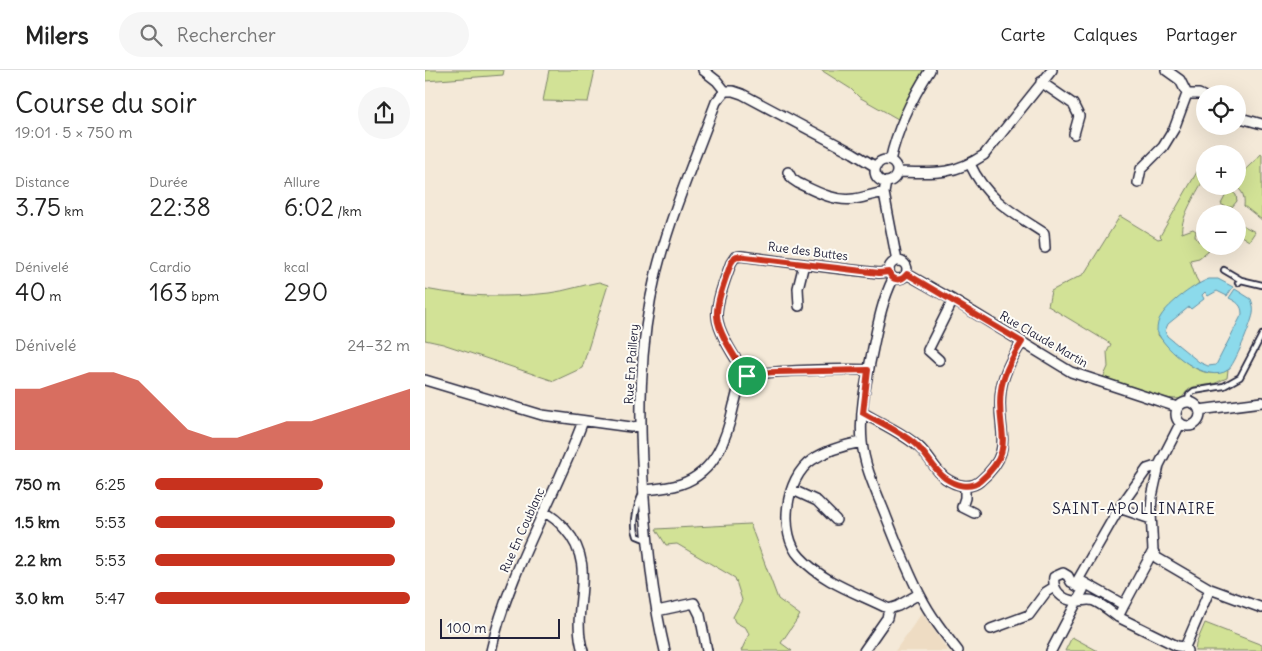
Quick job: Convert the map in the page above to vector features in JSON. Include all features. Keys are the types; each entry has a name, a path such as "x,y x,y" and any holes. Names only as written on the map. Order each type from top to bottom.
{"street":[{"path":"703,70 717,81 725,91 742,94 876,167"},
{"path":"890,161 902,121 914,96 930,70"},
{"path":"897,172 934,173 954,170 970,164 984,154 1052,70"},
{"path":"1137,183 1141,169 1163,147 1174,129 1187,94 1180,80 1166,70"},
{"path":"1041,82 1073,104 1079,116 1074,134"},
{"name":"Rue En Paillery","path":"665,651 647,540 643,490 640,396 643,350 657,271 677,206 713,109 725,91"},
{"path":"1187,94 1196,94"},
{"path":"1246,120 1262,124"},
{"path":"890,161 895,165 897,172 894,178 886,182 877,177 875,174 876,167 880,162 890,161"},
{"path":"970,164 977,180 997,201 1044,233 1045,248"},
{"path":"788,172 798,183 839,199 856,199 876,193 884,193"},
{"path":"886,182 884,193 897,261"},
{"name":"Rue des Buttes","path":"747,376 720,329 717,316 733,259 741,256 891,275"},
{"path":"891,275 902,279 907,274 906,266 902,262 897,261"},
{"path":"897,261 890,266 891,275 880,313 868,370 862,442 876,491 919,594 933,617 959,651"},
{"path":"799,306 798,288 803,264"},
{"name":"Rue Claude Martin","path":"907,274 1071,372 1177,407"},
{"path":"939,360 928,350 953,300"},
{"path":"863,413 914,442 944,478 961,487 977,484 989,473 1000,458 1003,441 1001,390 1005,374 1022,342"},
{"path":"643,490 685,483 703,471 713,460 724,441 741,382 747,376 757,373 776,372 868,370"},
{"path":"425,380 542,415 631,427 640,426"},
{"path":"1188,401 1195,404 1199,410 1199,418 1195,424 1187,426 1180,424 1175,414 1177,407 1188,401"},
{"path":"1199,410 1262,402"},
{"name":"Rue En Coublanc","path":"491,651 495,632 509,590 583,420"},
{"path":"1180,424 1159,466 1152,497 1153,552 1157,558 1210,589 1262,608"},
{"path":"862,442 837,448 812,460 801,472 787,511 787,530 791,543 798,555 834,584 889,609 919,594"},
{"path":"1051,651 1083,590 1075,585 1119,508 1147,468 1159,466"},
{"path":"965,486 963,507 974,512"},
{"path":"793,490 817,501 836,520"},
{"path":"1119,508 1151,519"},
{"path":"544,512 568,533 581,556 584,578 579,631 583,651"},
{"path":"1118,617 1153,552"},
{"path":"1124,605 1081,581 1077,583 1071,582 1068,576 1063,573 1055,577 1054,586 1060,594 1070,600 1087,599 1096,602 1118,617 1186,649 1210,589"},
{"path":"991,629 1029,615 1046,592 1054,586"},
{"path":"657,611 694,604 700,615 707,651"},
{"path":"864,651 887,618 889,609"}],"lane":[{"path":"1224,270 1239,281 1262,285"},
{"path":"1188,401 1189,395 1194,391 1219,387 1240,377 1262,335"}],"shaded area":[{"path":"922,613 948,651 895,651"}],"green space":[{"path":"425,70 504,70 503,75 425,81"},
{"path":"549,70 595,70 588,102 543,101"},
{"path":"821,70 924,70 898,119 859,97 851,89"},
{"path":"1262,154 1262,220 1244,205 1246,169"},
{"path":"1196,174 1196,193 1185,214 1182,233 1193,229 1196,231 1196,255 1203,255 1190,260 1199,283 1165,311 1158,335 1184,361 1200,370 1208,373 1218,373 1228,370 1227,378 1212,384 1193,387 1182,398 1174,399 1143,392 1103,378 1108,367 1107,352 1111,344 1048,306 1051,291 1084,274 1120,216 1158,239 1162,238 1160,236"},
{"path":"1226,195 1236,195 1237,201 1234,205 1221,204"},
{"path":"1246,227 1255,232 1249,241 1246,239"},
{"path":"599,282 608,285 582,368 554,381 443,344 425,340 425,289 472,295 518,296 555,292"},
{"path":"750,524 778,599 800,615 781,643 792,651 741,651 749,634 746,628 735,622 733,617 742,600 735,578 677,544 666,545 656,529"},
{"path":"1205,623 1262,645 1262,651 1195,651"},
{"path":"1072,637 1098,651 1065,651"}],"water":[{"path":"1209,279 1218,279 1233,287 1227,296 1217,291 1208,296 1205,292 1202,295 1204,299 1191,309 1189,307 1168,324 1165,331 1167,336 1199,362 1208,366 1216,365 1242,314 1239,304 1229,298 1235,289 1251,299 1253,314 1242,344 1228,370 1219,373 1209,373 1187,363 1168,347 1157,331 1160,318 1170,305 1190,289"}],"district":[{"name":"SAINT-APOLLINAIRE","path":"1134,508"}],"route":[{"path":"737,256 879,273 889,272 891,277 896,280 902,279 907,274 1022,342 1005,374 1001,390 1000,408 1003,441 1000,458 989,473 977,484 961,487 944,478 914,442 863,413 868,370 776,372 757,373 747,376 720,329 717,316 731,263 737,256"}]}
